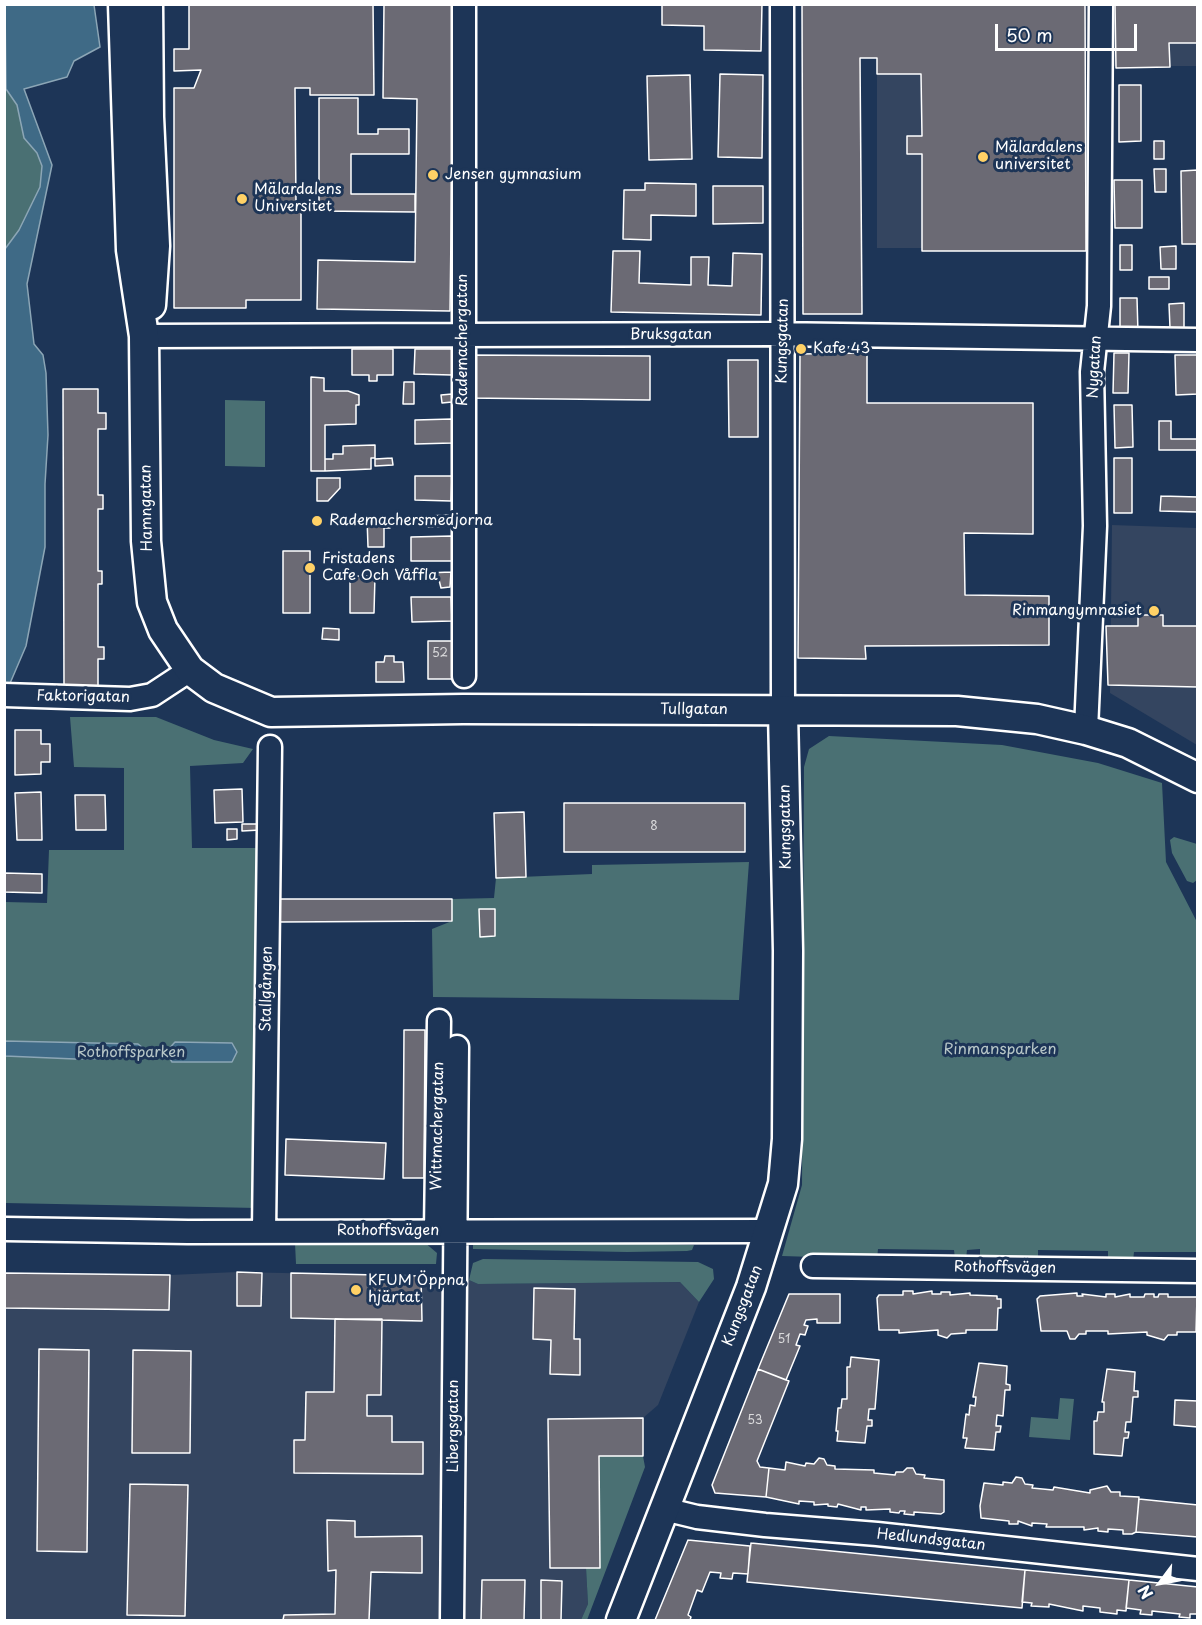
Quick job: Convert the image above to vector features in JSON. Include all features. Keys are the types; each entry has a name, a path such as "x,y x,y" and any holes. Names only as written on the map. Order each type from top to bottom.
{"street":[{"name":"Hamngatan","path":"123,4 156,246 152,299 144,336 146,541 152,602 163,630 189,670"},
{"name":"Hamngatan","path":"138,117 148,4"},
{"name":"Rademachergatan","path":"464,4 464,676"},
{"name":"Kungsgatan","path":"621,1620 770,1232 783,1184 787,1139 788,906 783,711 782,4"},
{"name":"Nygatan","path":"1086,730 1095,526 1092,372 1099,306 1101,4"},
{"name":"Bruksgatan","path":"144,336 782,334 1197,340"},
{"name":"Tullgatan","path":"189,670 214,688 270,712 463,709 957,711 1037,719 1086,730 1128,743 1197,778"},
{"name":"Faktorigatan","path":"7,695 130,699 153,695 189,670"},
{"name":"Stallgången","path":"264,1231 270,747"},
{"name":"Wittmachergatan","path":"439,1021 446,1231"},
{"name":"Wittmachergatan","path":"446,1231 457,1047"},
{"name":"Rothoffsvägen","path":"6,1229 770,1232"},
{"name":"Libergsgatan","path":"446,1231 452,1620"},
{"name":"Rothoffsvägen","path":"813,1266 1197,1271"},
{"name":"Hedlundsgatan","path":"664,1509 697,1517 765,1525 877,1534 1197,1569"}],"shaded area":[{"path":"5,5 94,5 100,47 74,61 67,77 24,89 52,165 27,284 34,344 43,355 46,373 48,435 45,547 26,646 5,695 5,249 19,230 40,187 42,166 37,153 24,138 17,105 6,89"},
{"name":"Mälardalens universitet","path":"877,5 1197,5 1197,66 1090,66 1090,248 877,248"},
{"name":"Rinmangymnasiet","path":"1112,525 1197,528 1197,745 1110,693"},
{"path":"5,1041 138,1044 147,1051 140,1058 75,1059 5,1056"},
{"path":"175,1042 232,1043 237,1052 232,1062 172,1062 166,1052"},
{"path":"237,1272 421,1276 469,1280 478,1284 680,1282 699,1302 658,1405 643,1418 643,1456 599,1457 600,1568 586,1569 588,1604 581,1620 5,1620 5,1273 170,1275"}],"green space":[{"path":"13,4 14,88 48,169 34,217 5,260 4,5"},
{"path":"225,400 265,401 265,467 225,466"},
{"name":"Rothoffsparken","path":"70,717 156,717 214,740 253,749 243,763 190,766 192,848 259,848 257,1208 5,1203 5,902 47,903 49,850 124,850 124,768 74,767"},
{"name":"Rinmansparken","path":"829,736 1002,745 1098,763 1162,783 1166,862 1197,922 1197,1252 1134,1252 1133,1261 1108,1260 1108,1251 1038,1250 1038,1260 980,1259 980,1249 967,1250 966,1259 955,1259 954,1250 878,1249 877,1259 782,1256 802,1185 804,767 809,749"},
{"path":"1174,837 1197,844 1197,880 1193,883 1187,881 1172,853 1170,840"},
{"path":"749,862 739,1000 433,997 432,929 452,921 452,899 494,898 496,878 592,874 592,865"},
{"path":"424,1242 437,1253 436,1264 296,1264 295,1243"},
{"path":"473,1242 694,1245 692,1250 687,1251 627,1252 473,1249"},
{"path":"483,1259 698,1262 713,1269 714,1279 699,1302 680,1282 478,1284 469,1280 473,1263"},
{"path":"1060,1398 1074,1399 1070,1440 1029,1437 1031,1417 1058,1419"},
{"path":"599,1456 643,1456 645,1467 587,1620 581,1620 588,1604 586,1568 600,1568"}],"building":[{"name":"Mälardalens Universitet","path":"189,4 373,4 374,95 310,95 310,88 295,88 296,205 301,205 301,300 246,300 246,308 174,308 174,88 194,88 201,70 174,71 174,49 189,49"},
{"path":"384,4 454,4 450,311 317,309 318,260 415,262 417,99 383,98"},
{"path":"662,4 762,4 761,51 704,50 704,26 662,25"},
{"name":"Mälardalens universitet","path":"802,4 1085,4 1086,251 922,251 922,154 907,154 907,136 922,136 921,74 877,74 877,58 860,58 862,314 803,314"},
{"path":"1115,4 1198,4 1198,43 1169,43 1170,67 1116,68"},
{"path":"720,74 763,75 762,158 718,157"},
{"path":"690,75 692,159 649,160 647,76"},
{"path":"1119,85 1141,85 1141,141 1119,142"},
{"path":"319,98 358,98 358,134 378,134 378,129 409,129 409,154 351,154 351,194 415,194 415,212 319,211"},
{"path":"1154,141 1164,141 1164,159 1154,159"},
{"path":"1154,169 1166,169 1166,192 1155,192"},
{"path":"1198,170 1198,244 1182,244 1181,171"},
{"path":"1114,180 1142,180 1142,228 1115,228"},
{"path":"645,183 696,184 696,216 651,215 651,240 623,239 624,190 645,190"},
{"path":"713,186 763,186 763,223 713,224"},
{"path":"1120,245 1132,245 1132,270 1120,270"},
{"path":"1176,246 1176,269 1161,269 1160,247"},
{"path":"613,251 640,251 639,283 691,285 691,257 709,257 708,285 732,286 733,253 762,254 761,315 611,312"},
{"path":"1149,277 1169,277 1169,289 1149,289"},
{"path":"1120,298 1137,298 1138,333 1120,333"},
{"path":"1184,303 1184,328 1170,328 1169,304"},
{"path":"352,349 393,349 393,375 377,375 377,381 369,381 369,375 352,375"},
{"path":"415,349 452,349 452,375 414,374"},
{"path":"867,353 867,403 1033,403 1033,534 964,533 965,595 1049,596 1049,645 865,646 866,659 798,658 800,354"},
{"path":"1114,353 1129,353 1128,393 1113,393"},
{"path":"466,355 650,356 650,400 466,398"},
{"path":"1175,355 1198,355 1198,394 1176,395"},
{"path":"728,360 758,360 758,437 729,437"},
{"path":"311,377 324,378 324,391 348,391 359,395 359,405 356,405 356,424 325,425 325,471 311,471"},
{"path":"404,382 414,382 414,404 403,404"},
{"path":"63,389 98,389 98,413 106,413 106,429 98,429 98,495 103,495 103,509 98,509 98,571 102,571 102,584 98,584 98,647 104,647 104,659 98,659 98,686 64,686"},
{"path":"452,394 452,402 442,403 441,395"},
{"path":"1114,405 1132,405 1133,447 1115,448"},
{"path":"452,419 452,443 415,444 415,420"},
{"path":"1159,421 1171,421 1171,439 1198,439 1198,450 1159,450"},
{"path":"375,445 375,458 371,458 371,469 325,471 325,459 333,459 333,454 343,454 343,446"},
{"path":"392,458 393,465 375,466 375,459"},
{"path":"1114,458 1132,458 1132,513 1114,513"},
{"path":"415,476 452,476 451,501 415,500"},
{"path":"317,478 340,478 340,488 328,501 317,501"},
{"path":"1161,496 1198,497 1198,512 1160,511"},
{"path":"452,515 452,526 426,527 426,516"},
{"path":"383,517 383,520 390,520 390,528 384,528 384,547 368,547 367,518"},
{"path":"452,536 452,561 411,561 411,537"},
{"path":"283,551 310,551 310,613 283,613"},
{"path":"451,572 450,587 441,588 439,580 427,580 426,573"},
{"path":"350,576 375,576 374,613 350,613"},
{"path":"411,597 451,597 452,621 412,622"},
{"path":"1138,615 1163,615 1163,626 1198,626 1198,687 1108,685 1106,626 1138,626"},
{"path":"323,628 339,629 339,640 322,639"},
{"path":"428,641 452,641 452,679 428,679"},
{"path":"385,656 394,656 394,662 403,662 404,682 376,682 376,662 384,662"},
{"path":"15,730 41,730 41,744 50,744 50,762 41,762 41,774 15,775"},
{"path":"242,789 243,822 215,823 214,790"},
{"path":"41,792 42,840 17,840 15,793"},
{"path":"75,795 105,795 106,830 76,830"},
{"path":"564,803 745,803 745,852 564,852"},
{"path":"524,812 526,877 496,878 494,813"},
{"path":"242,824 260,824 260,830 242,831"},
{"path":"227,829 237,829 237,839 227,840"},
{"path":"4,873 42,874 42,893 4,892"},
{"path":"278,899 452,899 452,921 278,922"},
{"path":"479,909 495,909 495,936 480,937"},
{"path":"404,1030 425,1030 424,1178 403,1178"},
{"path":"286,1139 386,1143 384,1179 285,1175"},
{"path":"237,1272 262,1273 261,1306 237,1306"},
{"path":"4,1273 170,1275 169,1310 4,1308"},
{"name":"KFUM Öppna hjärtat","path":"291,1273 421,1276 422,1321 291,1318"},
{"path":"534,1288 575,1289 574,1339 580,1339 580,1375 550,1374 551,1340 533,1339"},
{"path":"903,1291 913,1291 913,1294 932,1291 932,1294 950,1292 950,1295 970,1293 970,1295 997,1296 997,1299 1001,1299 1001,1308 998,1308 997,1330 966,1330 966,1333 951,1334 947,1338 938,1335 938,1330 899,1333 899,1330 879,1330 877,1298 879,1295 903,1295"},
{"path":"1077,1293 1077,1296 1083,1296 1082,1294 1106,1297 1106,1294 1115,1294 1115,1297 1130,1294 1130,1297 1144,1297 1145,1294 1154,1294 1154,1297 1158,1297 1159,1294 1168,1294 1168,1297 1197,1297 1196,1332 1177,1332 1177,1335 1168,1335 1164,1340 1147,1335 1147,1332 1108,1334 1108,1331 1086,1331 1086,1334 1079,1334 1075,1339 1070,1339 1067,1331 1041,1331 1037,1299 1040,1296"},
{"path":"789,1294 840,1294 840,1323 817,1323 817,1319 806,1320 804,1325 808,1326 805,1335 800,1334 796,1345 800,1346 786,1380 758,1369"},
{"path":"335,1319 382,1319 381,1395 367,1395 367,1416 392,1416 392,1442 423,1442 423,1474 294,1473 294,1440 305,1440 306,1392 334,1392"},
{"path":"39,1349 89,1350 87,1552 37,1551"},
{"path":"133,1350 191,1351 190,1453 132,1453"},
{"path":"851,1357 879,1360 875,1409 869,1409 868,1420 872,1420 872,1426 867,1426 865,1443 837,1441 838,1408 841,1408 842,1399 847,1399 847,1367 850,1367"},
{"path":"979,1363 1007,1366 1006,1384 1010,1385 1010,1390 1005,1390 1003,1416 997,1415 996,1426 1001,1426 1000,1432 996,1432 994,1450 965,1448 967,1438 963,1438 966,1414 969,1415 970,1405 975,1406 976,1397 973,1397"},
{"path":"758,1369 789,1381 757,1461 760,1467 769,1468 766,1497 715,1493 712,1485"},
{"path":"1107,1369 1135,1372 1134,1391 1138,1391 1138,1397 1133,1397 1131,1422 1126,1422 1125,1432 1129,1432 1128,1438 1124,1438 1122,1456 1094,1454 1094,1421 1097,1421 1098,1412 1104,1412 1104,1402 1102,1402"},
{"path":"1175,1400 1198,1401 1198,1427 1174,1425"},
{"path":"643,1418 643,1456 599,1456 600,1568 550,1568 548,1419"},
{"path":"819,1458 824,1459 827,1465 835,1466 835,1469 874,1470 874,1473 895,1475 896,1472 913,1468 916,1474 925,1475 924,1478 944,1480 944,1512 941,1514 914,1512 914,1515 904,1514 905,1511 890,1512 890,1509 866,1510 866,1507 861,1507 861,1510 838,1504 837,1507 799,1501 799,1504 766,1497 769,1468 785,1470 786,1462 805,1466 806,1463 814,1464"},
{"path":"1016,1477 1022,1478 1025,1484 1033,1485 1032,1488 1053,1490 1054,1487 1090,1493 1090,1490 1107,1486 1111,1492 1120,1492 1120,1496 1139,1497 1136,1532 1123,1534 1123,1530 1108,1529 1108,1532 1098,1531 1098,1528 1084,1530 1084,1527 1046,1527 1047,1524 1032,1523 1032,1526 1018,1521 1018,1524 1009,1524 1009,1521 981,1518 980,1506 984,1483 1003,1485 1003,1482 1012,1483"},
{"path":"130,1484 188,1485 185,1616 127,1615"},
{"path":"1139,1499 1198,1505 1198,1537 1136,1532"},
{"path":"327,1520 355,1521 355,1537 422,1536 422,1573 371,1572 369,1620 283,1620 284,1615 335,1614 336,1570 328,1571"},
{"path":"688,1540 750,1546 748,1574 733,1573 732,1579 720,1578 721,1573 710,1572 702,1592 697,1590 688,1615 691,1617 690,1620 655,1620"},
{"path":"751,1543 1025,1570 1022,1608 747,1582"},
{"path":"1025,1570 1129,1580 1126,1611 1117,1610 1117,1614 1100,1612 1100,1608 1083,1606 1083,1611 1049,1604 1049,1607 1031,1606 1032,1603 1022,1602"},
{"path":"482,1580 525,1580 524,1620 481,1620"},
{"path":"541,1580 562,1581 561,1620 541,1620"},
{"path":"1129,1580 1198,1587 1198,1614 1190,1614 1190,1618 1179,1617 1180,1614 1152,1611 1152,1615 1140,1614 1141,1610 1126,1608"}],"waterway":[{"path":"147,1051 166,1052"}],"place":[{"name":"Mälardalens universitet","path":"983,157"},
{"name":"Jensen gymnasium","path":"433,175"},
{"name":"Mälardalens Universitet","path":"242,199"},
{"name":"Kafe 43","path":"801,349"},
{"name":"Rademachersmedjorna","path":"317,521"},
{"name":"Fristadens Cafe Och Våffla","path":"310,568"},
{"name":"Rinmangymnasiet","path":"1154,611"},
{"name":"KFUM Öppna hjärtat","path":"356,1290"}]}
